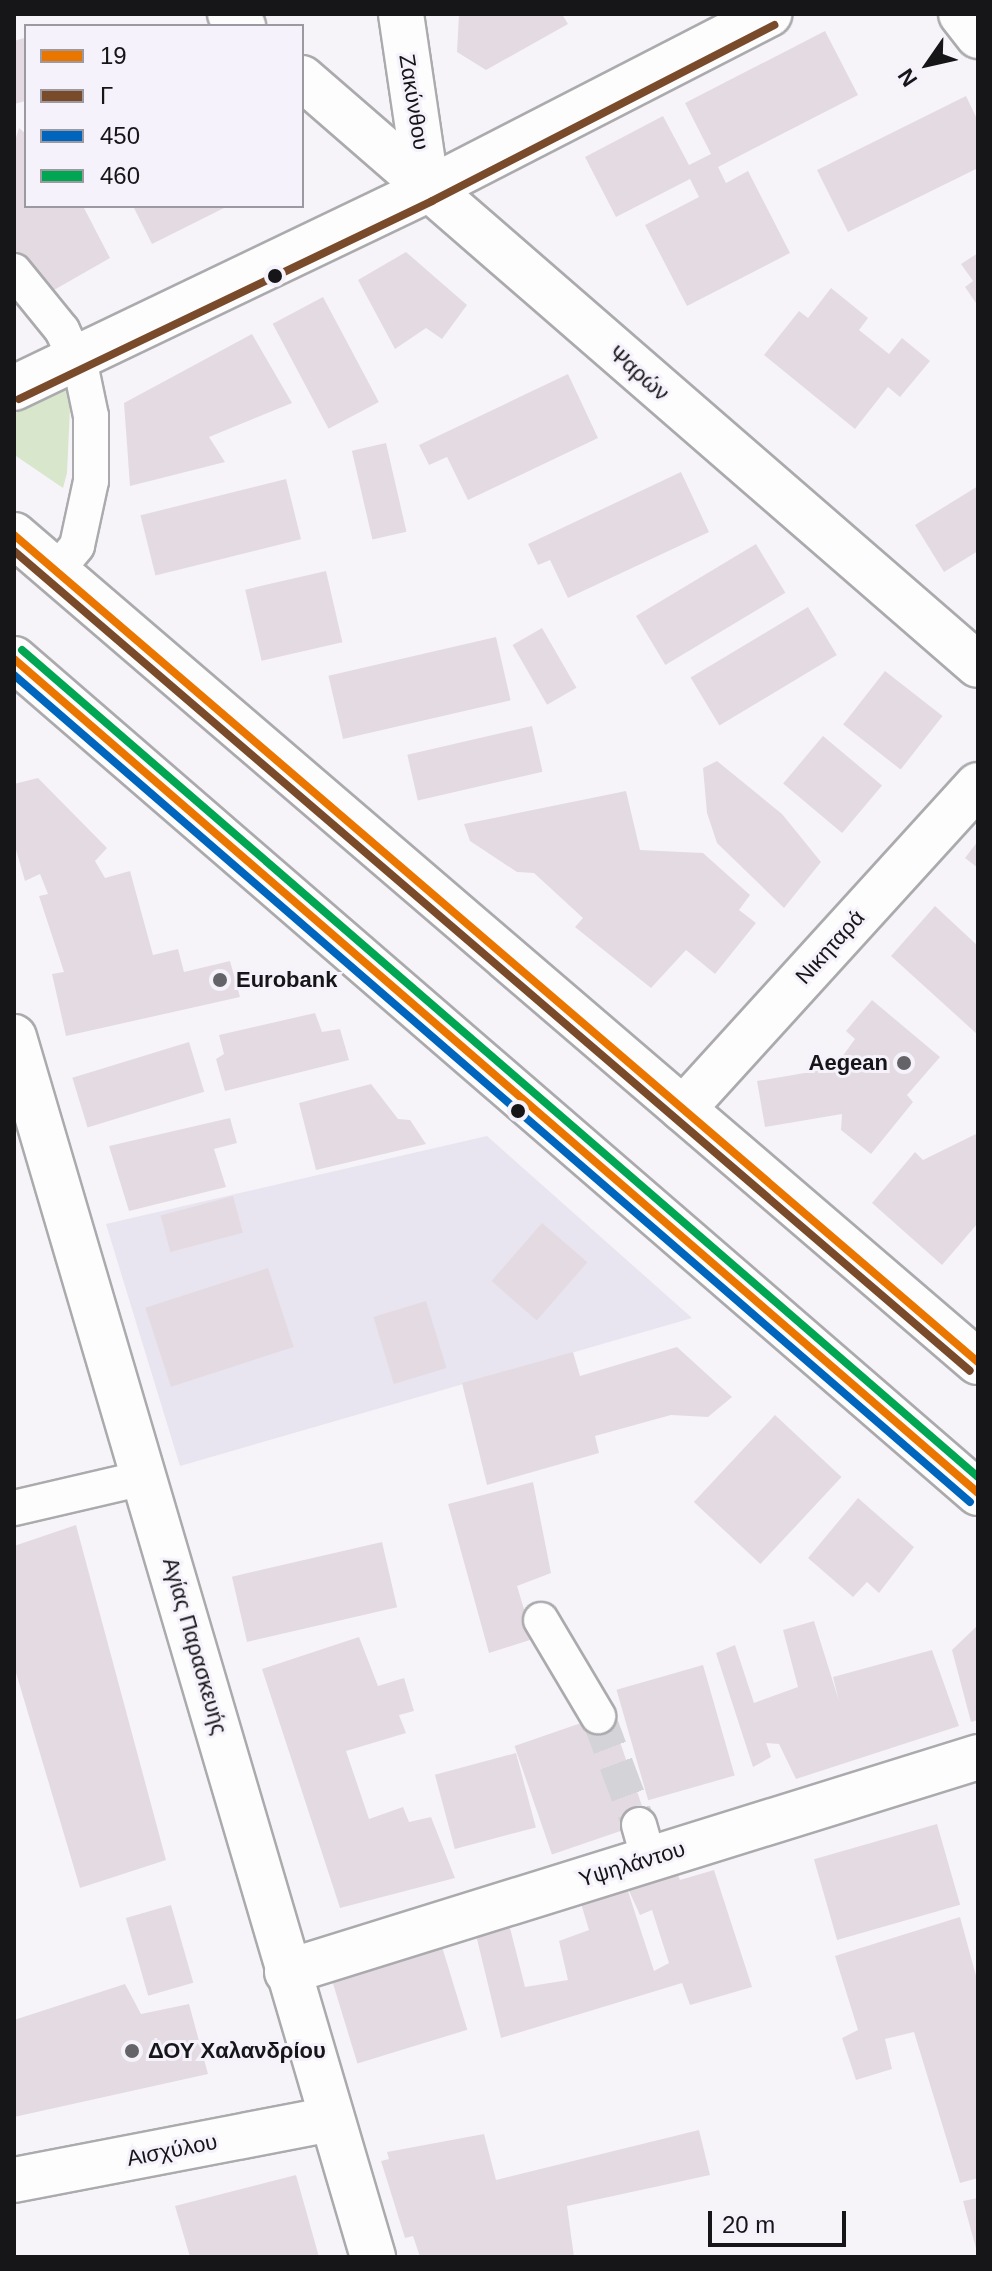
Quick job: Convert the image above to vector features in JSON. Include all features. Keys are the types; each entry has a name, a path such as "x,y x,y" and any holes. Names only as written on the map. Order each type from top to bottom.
{"street":[{"name":"Ζακύνθου","path":"401,14 427,190"},
{"path":"14,388 427,190 769,14"},
{"path":"961,14 978,36"},
{"name":"Ψαρών","path":"304,80 427,190 978,665"},
{"path":"14,271 47,308 77,359 91,416 91,481 77,546 56,571"},
{"path":"14,535 978,1362"},
{"path":"14,659 978,1493"},
{"name":"Νικηταρά","path":"683,1109 978,785"},
{"name":"Αγίας Παρασκευής","path":"14,1037 23,1101 147,1477 287,1972 373,2257"},
{"path":"14,1508 147,1477"},
{"path":"541,1620 598,1716"},
{"name":"Υψηλάντου","path":"287,1972 644,1842 978,1757"},
{"name":"Αισχύλου","path":"14,2180 330,2119"}],"shaded area":[{"path":"487,1136 692,1318 180,1466 106,1224"}],"green space":[{"path":"71,386 67,473 63,488 16,456 14,414"}],"building":[{"path":"459,14 562,14 568,24 486,70 457,52"},
{"path":"825,31 858,95 718,167 726,183 748,171 790,253 687,306 645,225 699,197 690,179 616,217 585,157 663,116 689,165 711,154 685,103"},
{"path":"24,38 24,102 14,104 14,41"},
{"path":"966,96 978,121 978,168 848,232 817,170"},
{"path":"19,128 24,132 24,208 84,208 110,258 47,294 14,265 14,144"},
{"path":"134,208 224,208 152,244"},
{"path":"406,252 467,305 442,339 426,328 395,349 358,280"},
{"path":"978,253 978,306 965,287 973,281 961,264"},
{"path":"831,288 868,318 859,330 889,354 902,338 930,361 900,397 888,387 855,429 764,355 799,311 808,318"},
{"path":"323,297 379,402 329,429 273,324"},
{"path":"252,334 292,403 209,437 225,462 130,486 124,403"},
{"path":"568,374 598,438 468,500 447,457 429,465 419,445"},
{"path":"386,443 406,532 372,540 352,451"},
{"path":"681,472 709,532 568,598 550,560 538,565 528,544"},
{"path":"286,479 301,539 155,575 140,515"},
{"path":"978,486 978,551 944,572 915,525"},
{"path":"756,544 785,593 665,665 636,616"},
{"path":"326,571 342,642 262,661 245,590"},
{"path":"808,607 837,655 719,726 691,678"},
{"path":"542,628 576,688 547,705 513,645"},
{"path":"496,637 511,700 343,739 328,676"},
{"path":"885,671 943,716 901,770 843,725"},
{"path":"532,726 543,772 418,801 407,755"},
{"path":"823,736 882,785 842,833 783,783"},
{"path":"717,761 782,814 821,862 784,908 717,843 707,813 703,768"},
{"path":"38,778 107,848 95,861 105,878 130,871 153,955 178,949 184,972 230,961 240,997 66,1036 52,974 64,972 39,896 48,894 40,874 25,881 14,843 14,784"},
{"path":"626,791 640,850 703,853 750,895 739,910 756,923 715,974 686,950 651,988 575,927 583,918 534,873 517,872 470,841 464,824"},
{"path":"978,841 978,868 965,858"},
{"path":"935,906 978,946 978,1035 891,956"},
{"path":"872,1000 940,1057 907,1095 913,1102 871,1154 841,1130 842,1114 765,1127 757,1081 834,1068 855,1039 846,1031"},
{"path":"315,1013 322,1032 340,1029 349,1060 225,1091 216,1059 224,1054 219,1035"},
{"path":"189,1042 204,1092 88,1127 72,1078"},
{"path":"371,1084 398,1119 410,1120 426,1144 316,1170 299,1103"},
{"path":"230,1118 237,1143 214,1149 226,1187 129,1211 109,1146"},
{"path":"978,1133 978,1223 942,1265 872,1203 915,1152 923,1160"},
{"path":"233,1196 243,1233 170,1252 161,1215"},
{"path":"542,1223 587,1262 537,1320 491,1281"},
{"path":"268,1268 294,1347 171,1387 145,1308"},
{"path":"426,1301 446,1368 394,1384 373,1317"},
{"path":"677,1347 732,1397 708,1417 671,1415 595,1436 599,1453 487,1485 462,1383 573,1352 580,1376"},
{"path":"775,1415 842,1477 760,1564 694,1502"},
{"path":"533,1482 551,1573 517,1586 533,1639 489,1653 448,1504"},
{"path":"858,1498 914,1547 879,1593 867,1582 853,1597 808,1558"},
{"path":"76,1525 166,1860 80,1888 14,1666 14,1546"},
{"path":"382,1542 397,1607 247,1642 232,1577"},
{"path":"814,1621 839,1701 833,1677 932,1650 959,1726 796,1779 779,1744 766,1743 771,1757 753,1767 716,1653 735,1645 754,1703 798,1687 783,1630"},
{"path":"978,1625 978,1720 971,1722 952,1650"},
{"path":"359,1637 378,1686 404,1678 414,1711 399,1715 406,1733 346,1751 369,1819 403,1807 409,1822 431,1817 455,1878 340,1908 262,1669"},
{"path":"703,1665 735,1776 648,1800 616,1690"},
{"path":"610,1713 647,1822 552,1855 515,1746"},
{"path":"516,1753 536,1827 455,1849 435,1775"},
{"path":"937,1824 960,1905 837,1940 814,1859"},
{"path":"674,1865 680,1880 714,1870 752,1987 690,2005 682,1983 501,2038 476,1935 509,1924 525,1987 568,1980 559,1941 589,1930 579,1897","holes":["625,1882 640,1915 652,1910 669,1963 654,1971"]},
{"path":"171,1905 193,1983 148,1996 126,1918"},
{"path":"960,1917 978,1983 978,2178 960,2183 914,2032 885,2039 892,2069 856,2080 842,2038 858,2030 835,1956"},
{"path":"439,1937 467,2030 357,2063 329,1971"},
{"path":"125,1984 141,2014 189,2004 208,2074 14,2117 14,2020"},
{"path":"699,2130 710,2175 567,2206 574,2257 420,2257 413,2236 405,2238 381,2161 389,2159 387,2152 484,2134 496,2180"},
{"path":"296,2175 319,2257 190,2257 175,2206"},
{"path":"978,2198 978,2252 977,2252 963,2201"}],"tunnel":[{"path":"598,1716 639,1825"}],"transit line":[{"name":"Γ","path":"19,399 432,201 774,25"},
{"name":"19","path":"14,535 978,1362"},
{"name":"Γ","path":"14,551 970,1371"},
{"name":"460","path":"22,650 978,1477"},
{"name":"19","path":"14,659 978,1493"},
{"name":"450","path":"14,675 970,1502"}],"place":[{"name":"Eurobank","path":"220,980"},
{"name":"Aegean","path":"904,1063"},
{"name":"ΔΟΥ Χαλανδρίου","path":"132,2051"}]}
